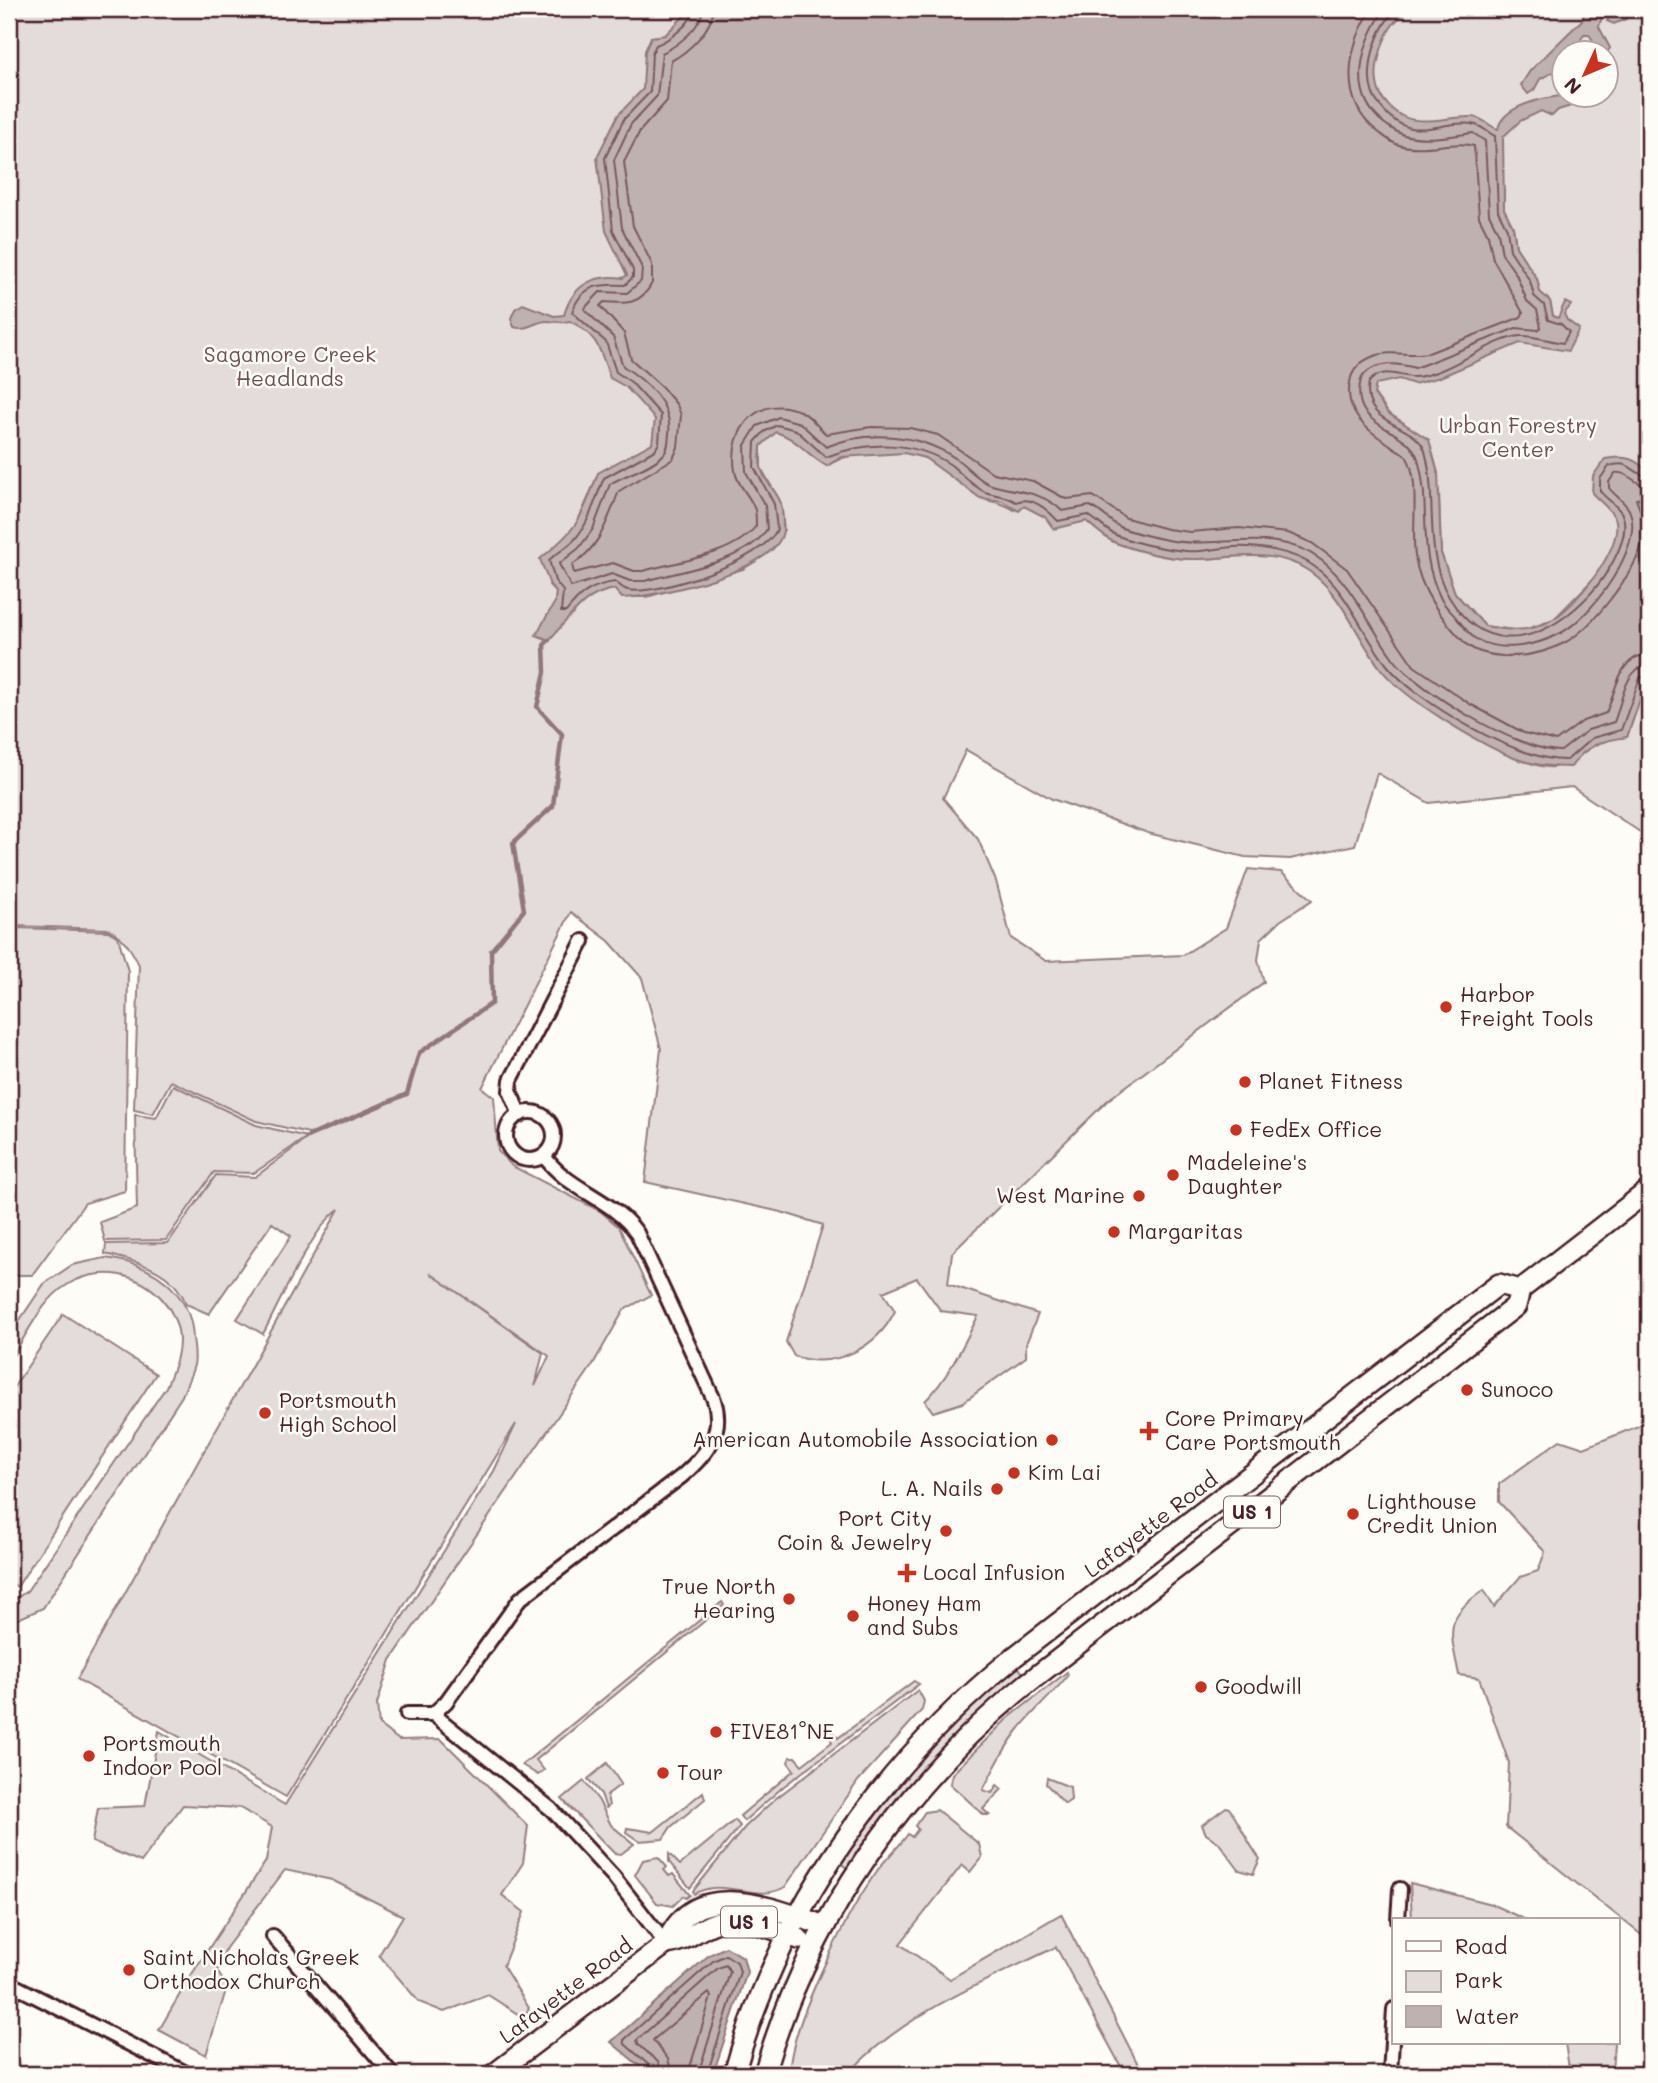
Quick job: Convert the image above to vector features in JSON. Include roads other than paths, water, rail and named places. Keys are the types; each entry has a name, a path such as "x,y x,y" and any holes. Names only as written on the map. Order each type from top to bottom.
{"main road":[{"name":"US 1","path":"815,1945 855,1874 904,1805 960,1743 1000,1705 1491,1327 1517,1306 1520,1290 1649,1190"},
{"name":"Lafayette Road","path":"789,1936 830,1862 878,1794 929,1734 982,1683 1499,1284 1520,1290"},
{"name":"Lafayette Road","path":"666,1944 673,1928 685,1917 716,1902 746,1901 825,1926"},
{"name":"Lafayette Road","path":"494,2074 666,1944 685,1941 705,1927 726,1920 750,1922 815,1945"},
{"path":"734,2074 757,2006 789,1936"},
{"path":"764,2074 781,2023 815,1945"}],"street":[{"path":"520,1115 510,1091 511,1080 583,941"},
{"path":"538,1114 550,1122 554,1139 544,1156 523,1159 509,1148 507,1131 520,1115 538,1114"},
{"path":"433,1714 446,1702 520,1599 682,1476 705,1452 718,1427 714,1400 637,1233 618,1211 569,1183 544,1156"},
{"path":"407,1714 433,1714 570,1828 613,1876 666,1944"},
{"path":"1398,1918 1400,1889"},
{"path":"273,1936 392,2074"},
{"path":"9,1983 188,2074"},
{"path":"1390,2074 1392,2042"}],"water":[{"path":"691,9 1411,9 1390,29 1383,42 1377,67 1376,78 1380,94 1393,110 1413,120 1473,117 1498,129 1510,112 1533,101 1550,98 1550,108 1565,108 1552,116 1541,111 1520,121 1503,137 1504,209 1513,227 1516,247 1537,279 1540,292 1550,301 1553,316 1558,318 1565,302 1571,305 1564,314 1567,320 1579,329 1568,351 1520,343 1440,377 1414,384 1399,379 1376,384 1374,394 1388,413 1429,440 1438,473 1441,553 1455,593 1485,626 1511,630 1528,629 1545,624 1563,612 1585,589 1605,561 1616,533 1615,518 1592,493 1593,476 1605,459 1618,457 1635,461 1649,474 1649,674 1627,737 1595,745 1582,754 1571,767 1542,765 1514,758 1443,719 1392,681 1372,657 1331,591 1321,580 1295,563 1265,556 1189,559 1162,556 1116,543 1086,521 1054,529 1045,517 1024,506 1019,511 1002,501 980,498 925,458 904,453 841,457 827,466 790,438 776,432 761,446 760,462 764,476 780,501 783,527 778,542 764,556 716,578 661,593 622,598 614,589 603,592 578,608 549,640 536,635 555,602 556,592 550,585 540,559 563,539 577,522 598,473 652,443 655,419 626,387 610,378 597,345 580,327 570,321 547,321 519,328 514,327 511,318 515,309 523,304 554,316 564,315 573,296 586,284 603,278 623,278 627,275 606,231 597,157 618,115 643,89 645,51 651,37 665,35"},
{"path":"1584,9 1604,9 1599,27 1605,38 1591,38 1589,34 1584,34 1582,38 1564,38 1583,19"},
{"path":"1614,9 1630,9 1626,19 1614,24 1607,21"},
{"path":"1550,51 1550,74 1540,79 1534,90 1528,94 1521,85 1530,71"},
{"path":"726,1947 743,1957 747,1972 713,2074 649,2074 611,2042 709,1955"}],"waterway":[{"path":"307,1137 407,1094 419,1053 492,1003 491,951 524,910 513,843 553,806 562,734 537,707 545,672 544,645 549,640"}],"place":[{"name":"Harbor Freight Tools","path":"1446,1007"},
{"name":"Planet Fitness","path":"1245,1082"},
{"name":"FedEx Office","path":"1236,1130"},
{"name":"Madeleine's Daughter","path":"1173,1175"},
{"name":"West Marine","path":"1139,1196"},
{"name":"Margaritas","path":"1114,1232"},
{"name":"Sunoco","path":"1467,1390"},
{"name":"Portsmouth High School","path":"265,1413"},
{"name":"Core Primary Care Portsmouth","path":"1149,1431"},
{"name":"American Automobile Association","path":"1052,1440"},
{"name":"Kim Lai","path":"1014,1473"},
{"name":"L. A. Nails","path":"997,1489"},
{"name":"Lighthouse Credit Union","path":"1353,1514"},
{"name":"Port City Coin & Jewelry","path":"946,1531"},
{"name":"Local Infusion","path":"907,1573"},
{"name":"True North Hearing","path":"789,1599"},
{"name":"Honey Ham and Subs","path":"853,1616"},
{"name":"Goodwill","path":"1201,1687"},
{"name":"FIVE81°NE","path":"716,1732"},
{"name":"Portsmouth Indoor Pool","path":"89,1756"},
{"name":"Tour","path":"663,1773"},
{"name":"Saint Nicholas Greek Orthodox Church","path":"129,1970"}],"park label":[{"name":"Sagamore Creek Headlands","path":"290,367"},
{"name":"Urban Forestry Center","path":"1518,438"}]}
